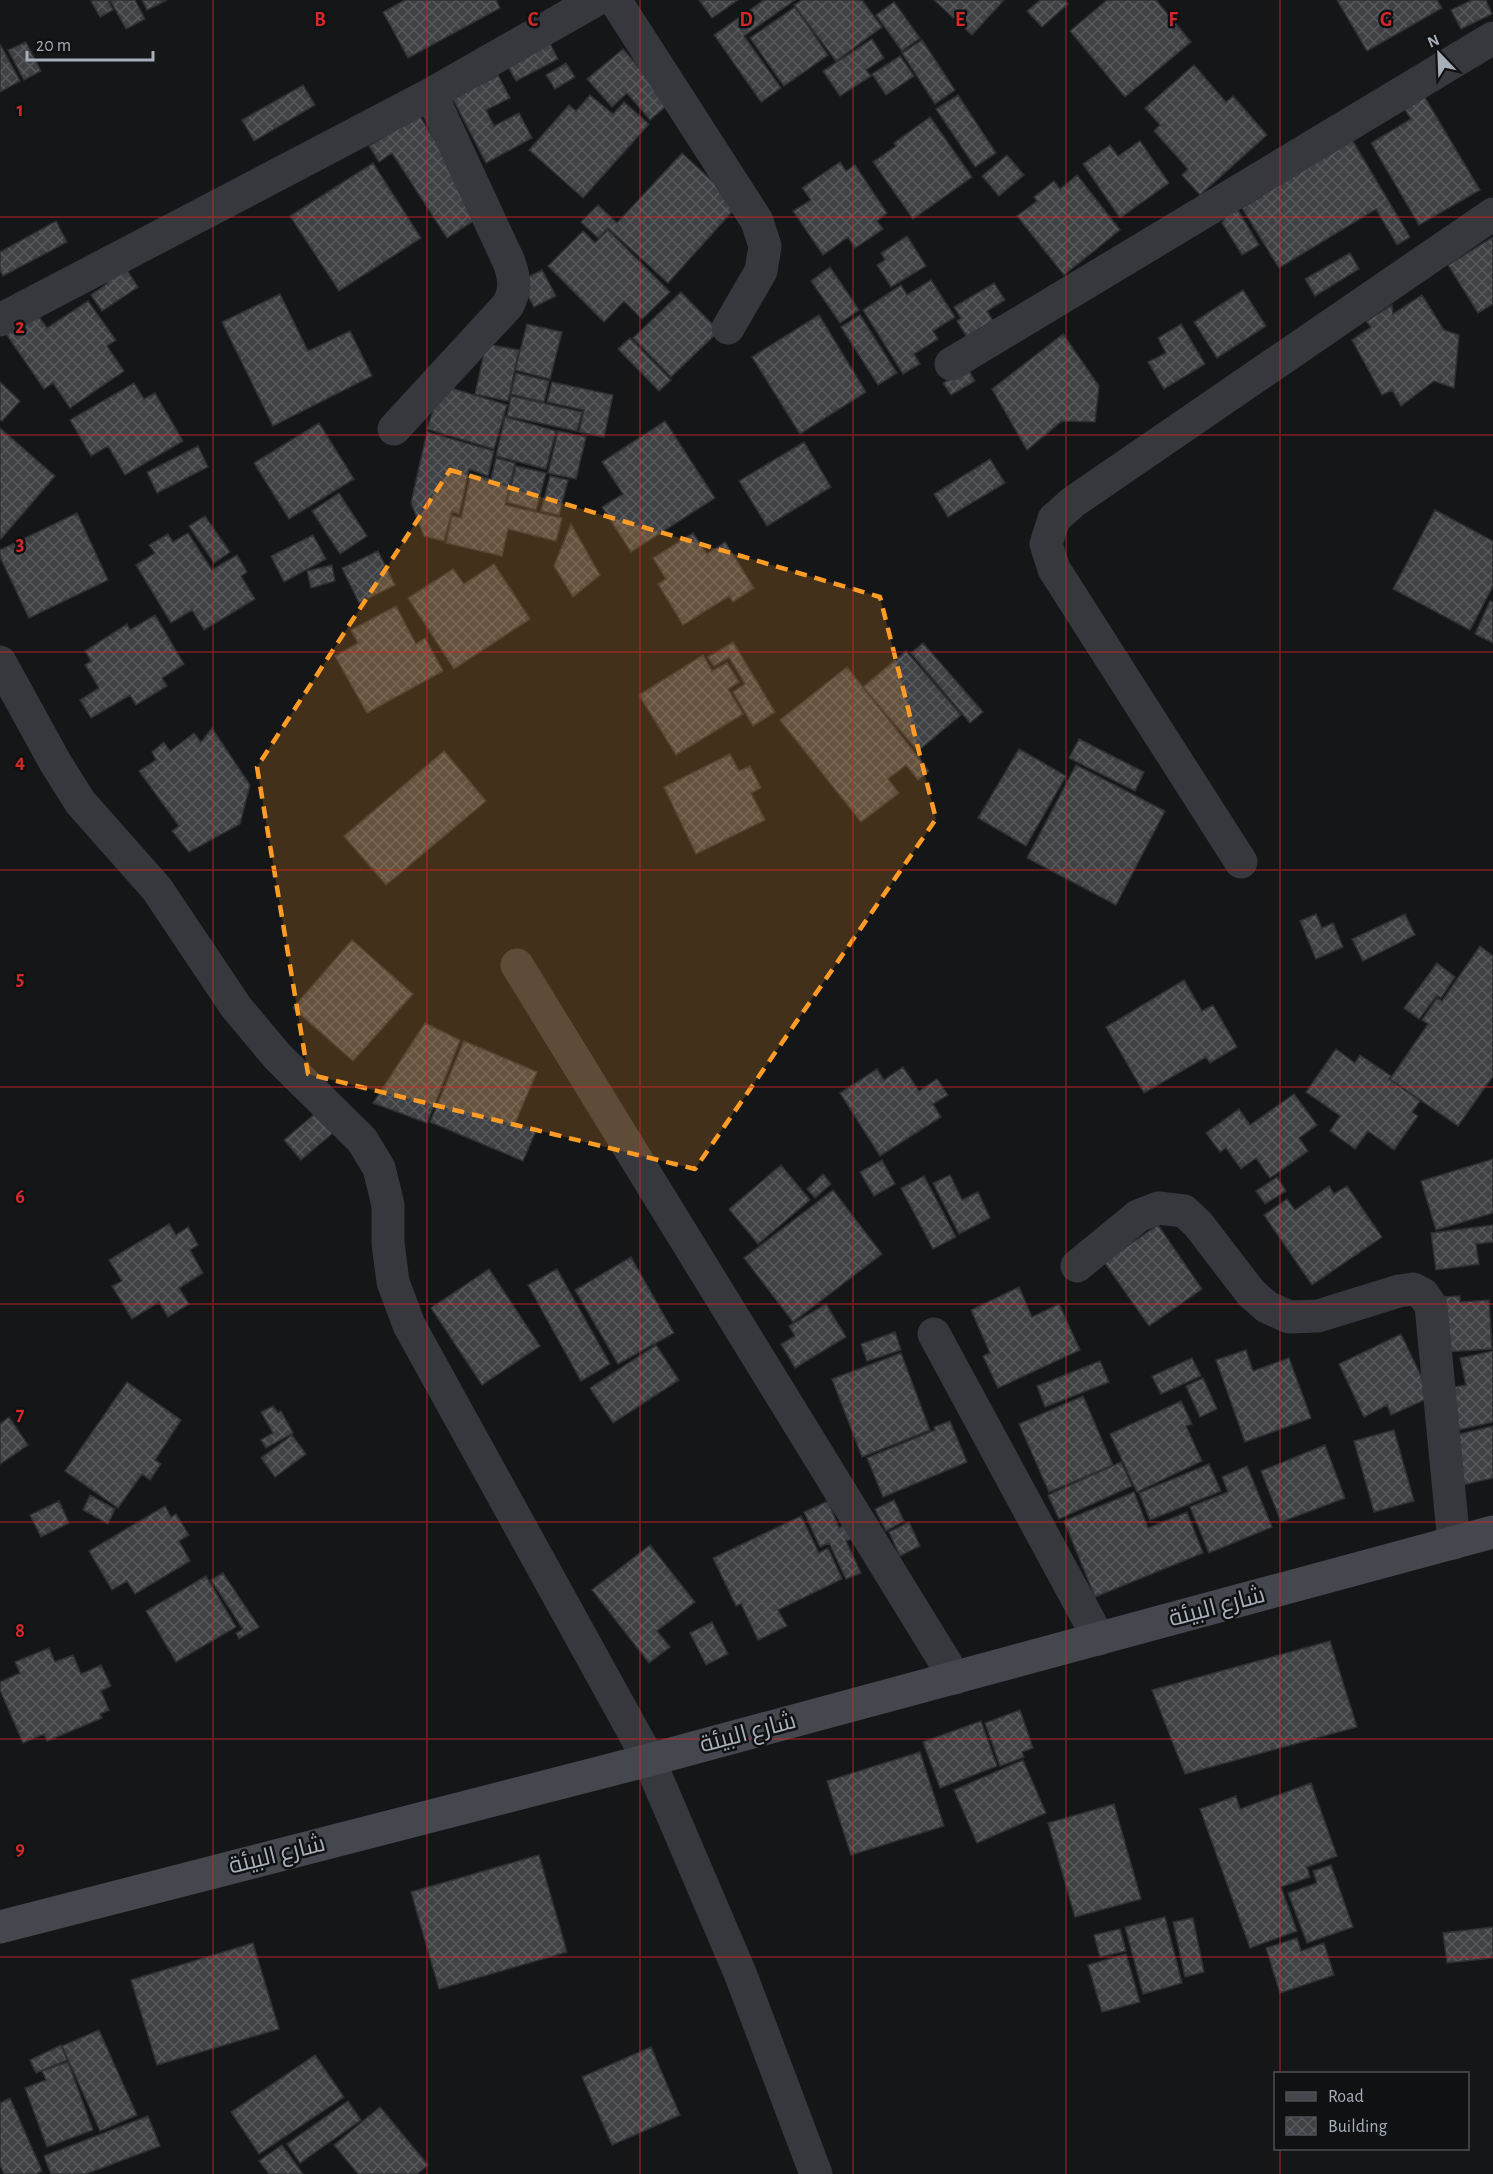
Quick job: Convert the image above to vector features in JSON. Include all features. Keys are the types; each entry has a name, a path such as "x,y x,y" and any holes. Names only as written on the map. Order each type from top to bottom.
{"street":[{"path":"0,320 432,94 596,0"},
{"path":"615,0 757,222 765,246 761,271 728,328"},
{"path":"951,364 1493,38"},
{"path":"393,429 508,305 514,292 515,278 509,262 432,94"},
{"path":"1242,862 1054,569 1046,544 1054,519 1073,501 1493,214"},
{"path":"0,662 55,762 80,801 157,889 236,1007 277,1056 362,1140 379,1168 388,1205 388,1243 393,1282 410,1325 649,1760 740,1973 816,2174"},
{"path":"517,965 955,1678"},
{"path":"1077,1266 1138,1216 1158,1208 1184,1210 1198,1224 1251,1293 1267,1307 1289,1317 1318,1316 1399,1291 1413,1289 1423,1294 1431,1306 1454,1543"},
{"path":"934,1335 1099,1639"},
{"name":"شارع البيئة","path":"0,1927 649,1760 1493,1532"}],"highlighted area":[{"path":"450,470 880,597 936,819 695,1169 308,1074 257,767"}],"building":[{"path":"108,0 113,10 100,17 91,1"},
{"path":"110,0 135,0 145,19 126,29"},
{"path":"142,0 167,0 147,10"},
{"path":"405,0 496,0 500,8 408,58 383,12"},
{"path":"699,0 738,0 712,18"},
{"path":"764,0 795,0 744,36 781,88 761,102 714,35"},
{"path":"802,0 862,0 882,27 836,61 794,5"},
{"path":"934,0 1004,0 972,35"},
{"path":"1040,0 1064,0 1068,4 1042,27 1027,11"},
{"path":"1107,0 1156,0 1191,42 1125,97 1070,31"},
{"path":"1337,0 1437,0 1442,8 1367,51"},
{"path":"1472,0 1486,0 1492,14 1461,29 1451,10"},
{"path":"894,2 920,38 902,51 876,15"},
{"path":"795,7 828,55 784,86 750,38"},
{"path":"872,39 884,58 866,70 871,76 840,96 823,71"},
{"path":"922,40 955,90 935,104 902,53"},
{"path":"26,42 41,71 24,80 8,50"},
{"path":"549,42 558,59 516,81 507,65"},
{"path":"0,44 20,81 0,92"},
{"path":"623,49 670,103 650,120 627,93 612,107 587,79"},
{"path":"900,56 914,76 886,95 872,74"},
{"path":"566,63 575,77 555,89 546,75"},
{"path":"1194,65 1226,102 1233,96 1267,135 1200,195 1182,175 1188,169 1154,131 1160,125 1145,108"},
{"path":"498,75 510,98 486,110 494,126 519,113 532,138 486,163 453,99"},
{"path":"303,85 315,105 254,141 242,120"},
{"path":"590,95 613,114 624,102 649,124 583,198 529,150 569,105 576,111"},
{"path":"958,95 996,153 975,167 936,109"},
{"path":"1424,96 1480,190 1419,225 1371,143 1411,119 1404,108"},
{"path":"419,115 483,215 447,238 392,153 379,162 369,146"},
{"path":"930,117 972,177 913,219 873,162 896,146 894,143"},
{"path":"1351,138 1410,237 1397,245 1376,209 1279,268 1242,208 1262,196 1260,192"},
{"path":"1140,141 1169,183 1120,218 1083,164 1110,145 1118,156"},
{"path":"682,153 738,205 668,283 608,228 598,238 581,222 598,205 617,223"},
{"path":"1007,155 1024,175 999,196 982,176"},
{"path":"840,162 846,171 855,165 887,213 877,221 883,229 855,248 848,237 823,255 793,211 811,200 802,188"},
{"path":"373,163 421,238 339,291 290,216"},
{"path":"1077,175 1120,230 1064,275 1017,216 1037,201 1034,197 1054,181 1060,189"},
{"path":"1233,202 1259,245 1242,255 1222,223"},
{"path":"56,221 67,242 3,276 0,270 0,252"},
{"path":"608,230 670,292 642,319 624,301 604,322 548,266 583,231 595,243"},
{"path":"907,236 926,266 891,287 877,265 885,260 881,253"},
{"path":"1493,237 1493,304 1478,313 1448,265"},
{"path":"1350,253 1359,269 1315,296 1305,279"},
{"path":"123,264 138,287 102,311 91,295 108,283 105,277"},
{"path":"830,267 859,310 840,323 811,281"},
{"path":"542,270 556,296 534,307 520,281"},
{"path":"931,280 955,317 933,331 938,339 914,354 920,364 903,374 863,310 901,285 907,295"},
{"path":"994,283 1005,300 987,311 994,323 968,339 957,321 961,318 954,307"},
{"path":"1243,290 1266,326 1217,358 1194,322"},
{"path":"681,292 719,331 671,377 633,338"},
{"path":"280,294 308,351 350,331 372,376 273,426 222,322"},
{"path":"1422,295 1444,330 1459,335 1454,388 1434,381 1401,406 1392,390 1382,395 1352,340 1371,327 1366,321 1392,305 1393,314"},
{"path":"88,301 116,340 107,346 124,371 70,408 53,383 44,389 6,334 36,313 47,328"},
{"path":"819,315 866,392 800,434 752,357"},
{"path":"860,315 897,373 878,385 841,327"},
{"path":"527,324 562,332 550,379 515,370"},
{"path":"1181,324 1205,364 1164,389 1148,362 1166,353 1158,338"},
{"path":"1063,334 1099,386 1095,422 1062,421 1027,450 992,389"},
{"path":"630,338 671,380 659,391 618,349"},
{"path":"486,344 519,350 508,401 475,394"},
{"path":"968,369 975,381 951,395 943,383"},
{"path":"516,373 549,381 544,402 511,394"},
{"path":"0,382 20,401 2,421 0,420"},
{"path":"552,382 613,395 604,437 579,432 584,410 547,402"},
{"path":"134,383 144,399 155,393 183,441 125,475 108,446 91,456 70,420"},
{"path":"441,385 507,405 494,449 427,429"},
{"path":"511,396 582,412 577,431 507,416"},
{"path":"505,417 556,431 546,469 496,456"},
{"path":"665,421 715,498 631,552 602,507 623,494 602,462"},
{"path":"319,423 354,479 289,519 254,463"},
{"path":"0,428 55,476 1,539 0,538"},
{"path":"558,431 586,437 576,479 548,473"},
{"path":"427,432 494,451 488,476 469,469 459,514 452,511 444,541 424,536 411,503"},
{"path":"804,442 831,487 767,526 739,481"},
{"path":"198,446 208,467 157,493 147,472"},
{"path":"496,458 515,463 505,505 562,518 556,541 508,529 502,556 446,543 452,516 461,518 471,474 491,479"},
{"path":"990,459 1005,483 948,517 934,494"},
{"path":"516,466 546,473 536,510 507,502"},
{"path":"550,476 568,480 559,515 541,511"},
{"path":"339,493 367,536 340,554 312,511"},
{"path":"1435,510 1493,541 1493,586 1470,630 1393,589"},
{"path":"77,513 108,580 29,618 0,557 0,550"},
{"path":"205,516 230,552 214,563 189,526"},
{"path":"571,524 600,575 573,597 554,566"},
{"path":"188,533 212,570 237,555 247,572 241,576 255,599 204,630 192,610 171,623 136,565 155,553 149,545 168,534 173,542"},
{"path":"693,533 707,554 725,542 754,588 733,602 729,596 683,625 658,584 666,579 653,558"},
{"path":"313,535 326,559 284,582 271,556"},
{"path":"378,551 395,585 359,603 342,568"},
{"path":"494,564 530,619 454,669 408,598 453,569 464,584"},
{"path":"332,565 335,581 311,588 307,571"},
{"path":"1490,601 1493,602 1493,643 1475,634"},
{"path":"396,606 416,644 425,638 443,671 367,713 335,656 358,643 351,630"},
{"path":"155,615 184,664 162,678 167,686 136,705 130,695 91,718 80,700 99,688 85,665 91,661 85,651 127,624 130,630"},
{"path":"733,642 775,712 753,726 733,692 745,684 729,657 714,666 708,657"},
{"path":"923,643 983,712 970,723 911,653"},
{"path":"906,651 961,715 918,751 863,687"},
{"path":"703,655 712,671 727,663 739,682 728,689 743,714 676,755 639,695"},
{"path":"847,667 929,771 918,780 906,765 888,779 899,793 861,822 780,720"},
{"path":"212,728 250,785 240,824 189,852 172,831 179,826 139,771 156,760 152,752 164,742 170,751 194,733 201,742"},
{"path":"1079,739 1144,772 1135,791 1069,758"},
{"path":"1019,749 1066,776 1026,846 978,818"},
{"path":"444,751 486,801 386,885 344,836"},
{"path":"730,754 739,771 750,766 761,788 751,793 765,820 696,854 664,787"},
{"path":"1076,765 1165,811 1116,905 1027,858"},
{"path":"1316,914 1322,928 1333,923 1343,947 1316,959 1300,921"},
{"path":"1405,914 1415,935 1363,961 1352,939"},
{"path":"352,940 413,994 353,1061 293,1008"},
{"path":"1480,946 1493,956 1493,1076 1458,1126 1390,1079 1428,1024 1422,1020 1437,998 1442,1001"},
{"path":"1437,963 1455,977 1441,998 1437,995 1419,1019 1404,1008"},
{"path":"1184,980 1202,1011 1213,1005 1237,1047 1210,1063 1206,1057 1144,1093 1106,1027"},
{"path":"425,1023 460,1040 427,1123 373,1103"},
{"path":"464,1041 537,1072 515,1123 536,1131 523,1161 430,1122"},
{"path":"1336,1049 1355,1063 1360,1055 1391,1076 1389,1079 1420,1101 1412,1112 1418,1116 1394,1150 1368,1131 1355,1149 1330,1131 1340,1116 1306,1092"},
{"path":"903,1067 919,1091 937,1079 948,1095 933,1104 941,1117 880,1156 840,1093 877,1069 884,1080"},
{"path":"1294,1094 1317,1125 1299,1138 1308,1151 1270,1178 1256,1158 1241,1169 1226,1148 1220,1152 1206,1133 1239,1109 1250,1125"},
{"path":"317,1112 334,1132 301,1160 284,1140"},
{"path":"1493,1159 1493,1213 1436,1230 1421,1181"},
{"path":"882,1160 895,1184 874,1196 860,1172"},
{"path":"781,1165 810,1200 758,1244 729,1209"},
{"path":"823,1174 831,1184 815,1198 807,1189"},
{"path":"950,1175 962,1200 978,1192 990,1218 959,1234 933,1183"},
{"path":"924,1176 956,1237 933,1249 901,1188"},
{"path":"1277,1177 1286,1191 1265,1204 1256,1191"},
{"path":"1329,1186 1334,1194 1347,1186 1382,1237 1312,1285 1264,1215 1287,1199 1295,1210"},
{"path":"833,1190 882,1254 793,1322 744,1258"},
{"path":"169,1224 176,1235 188,1227 198,1245 190,1250 203,1273 179,1288 189,1304 168,1317 159,1302 132,1319 112,1286 122,1281 109,1260"},
{"path":"1158,1225 1202,1289 1149,1326 1104,1262"},
{"path":"1493,1225 1493,1242 1476,1244 1479,1264 1436,1270 1431,1233"},
{"path":"631,1257 674,1333 618,1364 575,1290"},
{"path":"489,1269 540,1346 482,1385 431,1308"},
{"path":"557,1269 610,1364 581,1381 528,1285"},
{"path":"1019,1287 1032,1317 1059,1304 1080,1350 998,1388 983,1356 990,1353 971,1310"},
{"path":"1460,1296 1460,1302 1489,1300 1492,1349 1445,1352 1441,1297"},
{"path":"826,1304 846,1337 795,1368 781,1344 795,1336 789,1326"},
{"path":"895,1332 901,1350 867,1361 861,1344"},
{"path":"1401,1334 1431,1397 1391,1415 1387,1405 1364,1417 1339,1364"},
{"path":"656,1345 679,1380 613,1423 590,1388"},
{"path":"1246,1350 1253,1371 1289,1358 1311,1418 1245,1442 1216,1360"},
{"path":"1493,1351 1493,1422 1458,1430 1448,1388 1466,1385 1460,1358"},
{"path":"901,1353 930,1430 862,1457 832,1379"},
{"path":"1192,1358 1201,1376 1161,1394 1152,1376"},
{"path":"1100,1361 1109,1382 1045,1407 1037,1386"},
{"path":"1203,1378 1217,1409 1200,1417 1186,1386"},
{"path":"127,1382 181,1420 155,1460 161,1464 150,1480 142,1474 118,1508 65,1471"},
{"path":"1083,1396 1113,1465 1049,1492 1019,1424"},
{"path":"1181,1401 1192,1424 1186,1426 1202,1461 1137,1492 1110,1434"},
{"path":"273,1406 278,1413 281,1411 293,1433 266,1448 261,1440 273,1433 261,1412"},
{"path":"9,1417 28,1445 0,1464 0,1424"},
{"path":"950,1421 967,1462 883,1497 867,1458 935,1430 934,1427"},
{"path":"1493,1426 1493,1478 1462,1485 1451,1436"},
{"path":"1394,1430 1414,1501 1374,1512 1354,1441"},
{"path":"292,1435 306,1454 275,1477 261,1458"},
{"path":"1325,1445 1345,1498 1281,1522 1261,1471"},
{"path":"1121,1462 1132,1486 1059,1519 1048,1495"},
{"path":"1209,1464 1221,1491 1150,1520 1139,1493"},
{"path":"1247,1466 1272,1527 1209,1553 1190,1507 1228,1492 1222,1477"},
{"path":"1134,1492 1148,1528 1187,1512 1203,1553 1095,1597 1064,1521"},
{"path":"90,1495 115,1509 108,1524 83,1510"},
{"path":"894,1500 904,1521 886,1531 875,1509"},
{"path":"59,1501 69,1523 41,1537 30,1515"},
{"path":"828,1501 839,1528 847,1524 853,1538 846,1541 861,1573 846,1579 829,1543 820,1547 804,1512"},
{"path":"165,1506 171,1517 176,1514 189,1535 179,1541 190,1561 135,1594 127,1581 112,1590 89,1551"},
{"path":"801,1516 819,1553 828,1548 842,1579 778,1610 787,1626 758,1640 741,1604 736,1606 713,1558"},
{"path":"909,1522 920,1546 900,1556 889,1532"},
{"path":"650,1545 695,1602 657,1631 670,1647 649,1663 592,1590"},
{"path":"223,1573 259,1627 239,1639 236,1633 243,1629 211,1580"},
{"path":"206,1576 236,1627 176,1662 146,1611"},
{"path":"712,1622 728,1654 706,1665 690,1633"},
{"path":"1330,1641 1357,1727 1185,1774 1152,1690"},
{"path":"49,1648 55,1662 73,1655 81,1674 101,1665 111,1686 101,1691 109,1710 100,1714 102,1718 47,1741 44,1734 23,1743 0,1690 0,1682 20,1673 15,1662"},
{"path":"1020,1710 1033,1748 1022,1752 1024,1757 1000,1766 985,1723"},
{"path":"981,1721 997,1766 940,1788 923,1742"},
{"path":"920,1752 944,1826 851,1855 827,1781"},
{"path":"1023,1760 1046,1813 977,1843 954,1790"},
{"path":"1311,1783 1337,1856 1307,1867 1310,1877 1281,1887 1297,1931 1250,1948 1200,1809 1236,1796 1240,1809"},
{"path":"1114,1804 1141,1899 1075,1917 1048,1823"},
{"path":"539,1855 567,1952 439,1989 411,1892"},
{"path":"1331,1865 1353,1927 1307,1943 1288,1893 1317,1883 1313,1871"},
{"path":"1165,1917 1182,1983 1143,1994 1125,1927"},
{"path":"1193,1918 1204,1972 1185,1977 1173,1922"},
{"path":"1493,1927 1493,1958 1447,1963 1443,1933"},
{"path":"1120,1929 1126,1951 1100,1957 1094,1935"},
{"path":"1297,1938 1301,1951 1324,1943 1334,1975 1280,1993 1266,1948"},
{"path":"253,1943 279,2029 157,2065 131,1980"},
{"path":"1126,1954 1140,2002 1102,2012 1088,1965"},
{"path":"99,2030 137,2115 100,2131 62,2046"},
{"path":"61,2045 67,2060 36,2073 30,2060"},
{"path":"651,2047 680,2115 612,2145 582,2077"},
{"path":"315,2055 344,2097 259,2154 231,2112"},
{"path":"68,2062 93,2130 47,2147 25,2088 46,2080 42,2071"},
{"path":"10,2098 42,2171 36,2174 4,2174 0,2165 0,2103"},
{"path":"348,2101 361,2120 300,2163 287,2144"},
{"path":"380,2107 428,2165 417,2174 358,2174 334,2145"},
{"path":"148,2116 160,2146 86,2174 51,2174 44,2156"},
{"path":"282,2145 303,2174 269,2174 259,2161"}]}
